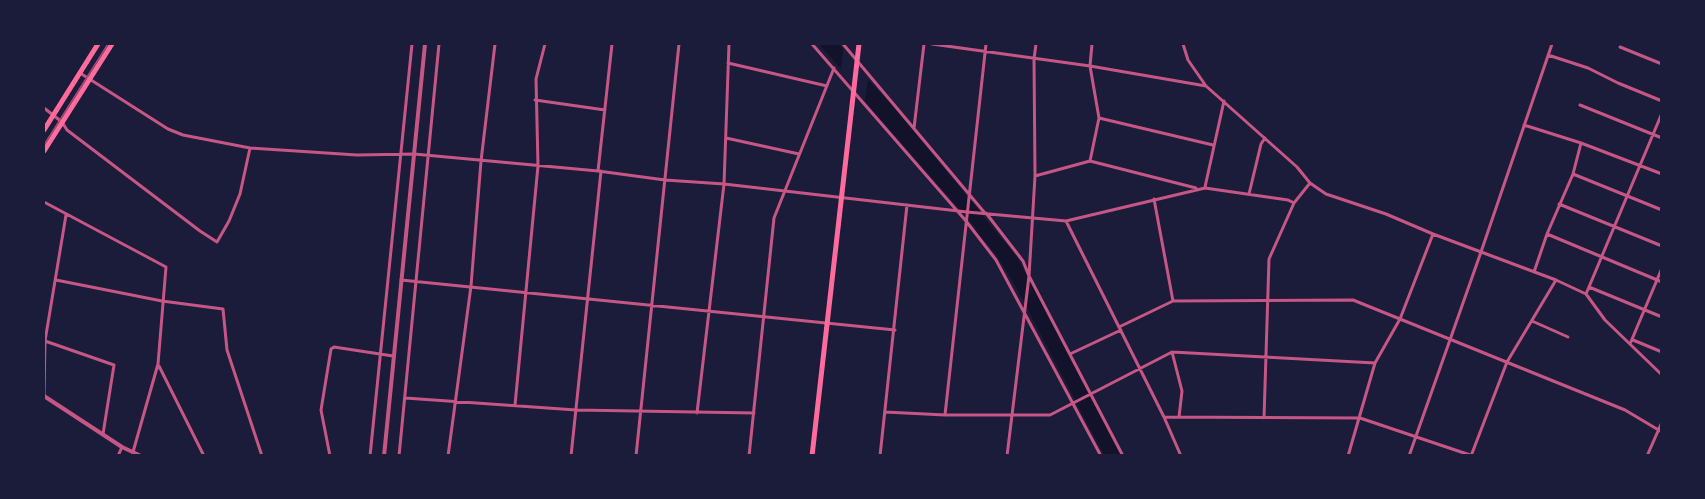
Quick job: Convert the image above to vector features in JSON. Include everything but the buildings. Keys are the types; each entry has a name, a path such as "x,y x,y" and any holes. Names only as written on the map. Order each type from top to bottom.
{"main road":[{"path":"44,130 98,44"},
{"path":"44,151 112,44"},
{"path":"812,456 859,44"}],"street":[{"path":"370,456 412,44"},
{"path":"384,456 425,44"},
{"path":"399,456 439,44"},
{"path":"448,456 471,286 481,161 495,44"},
{"path":"515,405 538,166 536,79 545,44"},
{"path":"571,456 612,44"},
{"path":"636,456 680,44"},
{"path":"697,412 724,184 729,44"},
{"path":"812,44 966,221 996,260 1101,456"},
{"path":"843,44 1023,261 1123,456"},
{"path":"914,128 924,44"},
{"path":"932,44 1090,66 1206,86"},
{"path":"945,416 986,44"},
{"path":"1007,456 1029,276 1035,176 1034,59 1036,44"},
{"path":"1090,161 1099,118 1090,66 1092,44"},
{"path":"1183,44 1188,60 1206,86 1297,167 1310,183 1326,194 1362,205 1556,280 1586,294 1605,320 1662,375"},
{"path":"1409,456 1552,44"},
{"path":"1620,47 1662,64"},
{"path":"1548,55 1588,68 1617,83 1662,101"},
{"path":"728,63 827,86"},
{"path":"749,456 774,218 834,68"},
{"path":"80,73 175,132 250,147 357,155 414,154 600,171 665,180 724,184 955,211 1065,221 1198,188"},
{"path":"535,100 605,110"},
{"path":"1205,188 1224,101"},
{"path":"1580,105 1662,138"},
{"path":"44,108 62,122 67,130 217,242 240,194 250,147"},
{"path":"1586,294 1662,113"},
{"path":"1099,118 1213,145"},
{"path":"1524,125 1581,143 1662,174"},
{"path":"726,138 799,154"},
{"path":"1249,194 1261,144 1265,138"},
{"path":"1534,272 1547,234 1573,174 1581,143"},
{"path":"1035,176 1090,161 1198,188 1249,194 1294,203"},
{"path":"1573,174 1662,210"},
{"path":"1264,418 1269,259 1294,203 1310,183"},
{"path":"1154,199 1173,301"},
{"path":"44,202 166,267 158,364 132,452"},
{"path":"1559,204 1662,246"},
{"path":"880,456 908,205"},
{"path":"66,215 44,340 44,396 122,447 141,456"},
{"path":"1065,221 1164,417 1181,456"},
{"path":"1348,456 1375,363 1400,319 1433,234"},
{"path":"1547,234 1662,282"},
{"path":"1630,345 1662,268"},
{"path":"56,280 162,301 223,309 227,350 262,456"},
{"path":"401,280 895,330"},
{"path":"1164,417 1360,418 1472,455 1507,362 1556,280"},
{"path":"1589,287 1662,317"},
{"path":"1070,354 1173,301 1353,300 1625,410 1660,431"},
{"path":"1532,321 1569,337"},
{"path":"1632,339 1662,352"},
{"path":"44,340 114,365 103,435"},
{"path":"330,456 321,410 331,349 334,347 394,356"},
{"path":"885,412 945,416 1050,415 1172,352 1375,363"},
{"path":"1172,352 1182,391 1179,417"},
{"path":"158,364 204,456"},
{"path":"404,398 576,410 754,413"},
{"path":"1647,456 1660,431 1662,422"},
{"path":"118,456 122,447"}],"shaded area":[{"path":"819,44 838,44 843,49 841,69"},
{"path":"868,80 891,104 1017,257 1121,455 1104,455 1015,285 995,253 865,101"}],"tram line":[{"path":"44,145 108,44"}]}
